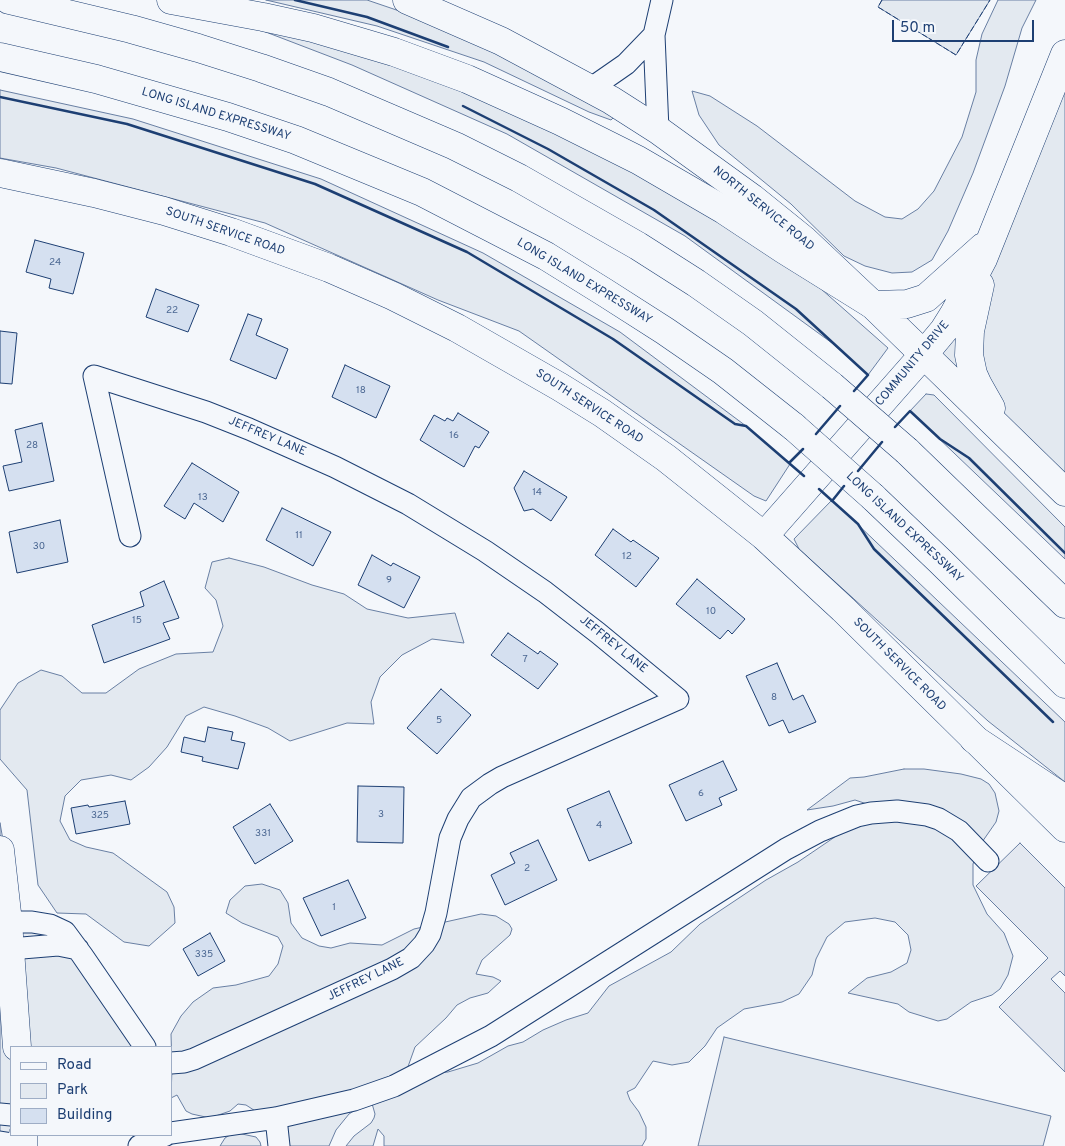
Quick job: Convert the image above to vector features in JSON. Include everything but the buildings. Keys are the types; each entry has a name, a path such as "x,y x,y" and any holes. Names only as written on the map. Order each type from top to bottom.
{"main road":[{"path":"9,0 130,29 198,48 329,92 454,146 519,178 638,246 696,283 753,323 832,386 907,451 1065,604"},
{"path":"171,0 272,18 354,38 424,62 482,86 611,146 666,175 873,305 908,304 926,298 991,240"},
{"name":"NORTH SERVICE ROAD","path":"407,0 501,41 635,114 752,198 777,218 873,305 1065,492"},
{"name":"COMMUNITY DRIVE","path":"764,536 944,330 965,296 991,240 1065,54"},
{"name":"LONG ISLAND EXPRESSWAY","path":"0,57 96,79 228,117 296,140 422,192 546,256 665,331 723,371 794,427 941,562 1065,684"},
{"name":"SOUTH SERVICE ROAD","path":"0,173 94,193 198,221 329,268 393,296 495,349 602,413 689,475 764,536 843,609 1065,828"},
{"path":"991,240 970,331 969,355 978,386 1006,434"},
{"path":"974,740 1065,799"},
{"path":"0,850 9,935 17,1046"}],"street":[{"path":"658,130 654,34 662,0"},
{"path":"590,89 626,64 654,34"},
{"name":"JEFFREY LANE","path":"130,536 94,376 198,409 249,429 335,467 408,504 485,551 545,592 678,699 502,777 471,798 458,819 450,838 436,913 430,934 411,958 392,969 194,1059 176,1064 172,1063"},
{"path":"172,1134 276,1118 354,1100 394,1086 482,1040 786,849 820,831 857,816 884,811 911,812 939,819 958,831 988,861"},
{"path":"9,935 32,922 50,925 64,932 78,949 144,1046"},
{"path":"276,1118 279,1146"},
{"path":"139,1146 164,1136"},
{"path":"172,1136 191,1146"},
{"path":"0,1142 24,1146"}],"green space":[{"path":"266,0 367,0 426,20 601,104 614,117 611,120 589,112 484,62 377,26"},
{"path":"882,0 990,0 956,55 878,7"},
{"path":"998,0 1036,0 1022,28 1005,86 973,173 948,231 932,260 912,272 892,273 865,266 844,256 791,204 719,145 699,115 692,91 710,96 757,126 855,201 885,217 902,219 918,209 934,191 962,137 976,92 976,60 982,34"},
{"path":"237,21 403,61 622,157 795,266 888,348 868,375 832,343 685,236 507,134 352,65"},
{"path":"1065,54 1065,492 924,354"},
{"path":"0,90 133,119 321,179 483,253 620,332 746,426 790,464 766,501 754,496 519,331 438,300 265,223 56,168 0,158"},
{"path":"926,394 934,395 1065,527 1065,559 910,411"},
{"path":"832,500 1065,722 1065,782 988,721 799,549 794,539"},
{"path":"229,558 264,567 312,585 344,594 367,609 408,618 455,613 464,643 432,639 402,655 380,677 371,702 374,724 347,723 290,741 268,728 204,707 186,716 167,747 149,767 131,780 111,775 81,780 65,796 60,821 70,840 86,847 113,853 167,892 174,907 175,923 149,946 124,942 86,914 57,913 38,885 27,790 0,759 0,710 18,683 41,670 62,676 82,693 106,693 139,669 176,654 213,652 223,626 216,600 205,588 212,562"},
{"path":"904,769 924,769 981,779 989,784 995,793 999,811 996,822 980,845 973,864 973,885 987,914 1004,933 1013,956 1008,975 1000,989 992,995 971,1002 947,1019 938,1021 909,1012 898,1004 848,993 867,978 891,972 907,963 911,950 908,935 895,922 875,918 845,922 827,937 816,959 812,975 799,994 782,1002 744,1009 717,1028 705,1046 689,1062 672,1065 653,1061 635,1088 627,1092 646,1127 646,1139 642,1146 384,1146 384,1136 378,1129 373,1146 346,1146 374,1118 375,1114 371,1100 349,1114 336,1130 329,1146 284,1146 263,1116 246,1105 238,1104 230,1111 210,1118 186,1111 177,1095 172,1098 171,1034 181,1016 193,1002 213,988 236,985 269,976 278,964 283,946 278,937 242,923 226,913 230,900 245,886 262,884 280,890 288,903 291,923 302,938 319,946 331,948 350,943 382,945 414,929 481,914 496,916 509,924 512,929 510,935 482,960 476,974 493,977 501,981 488,993 470,998 457,1005 415,1047 405,1075 448,1072 478,1063 508,1046 523,1042 543,1030 588,1013 609,986 671,952 700,924 848,828 870,805 855,800 807,810 850,778"},
{"path":"0,823 7,863 12,926 52,929 139,1046 10,1046 10,1136 0,1146"},
{"path":"724,1037 1051,1116 1043,1146 698,1146"},
{"path":"233,1133 256,1137 261,1146 220,1146 225,1138"}],"shaded area":[{"path":"1020,843 1065,888 1065,976 1060,971 1051,979 1065,993 1065,1072 999,1007 1048,958 976,886"}],"fence":[{"path":"882,0 878,7 956,55 990,0"}],"wall":[{"path":"295,0 367,17 448,47"},
{"path":"0,97 127,124 315,184 467,252 613,339 735,424 746,426 804,476"},
{"path":"463,106 548,149 654,210 796,309 868,375 854,391"},
{"path":"816,434 840,406"},
{"path":"895,427 910,411 940,439 969,458 1065,553"},
{"path":"858,471 882,442"},
{"path":"789,463 803,449"},
{"path":"832,501 844,486"},
{"path":"819,489 858,524 874,549 1053,722"}]}
